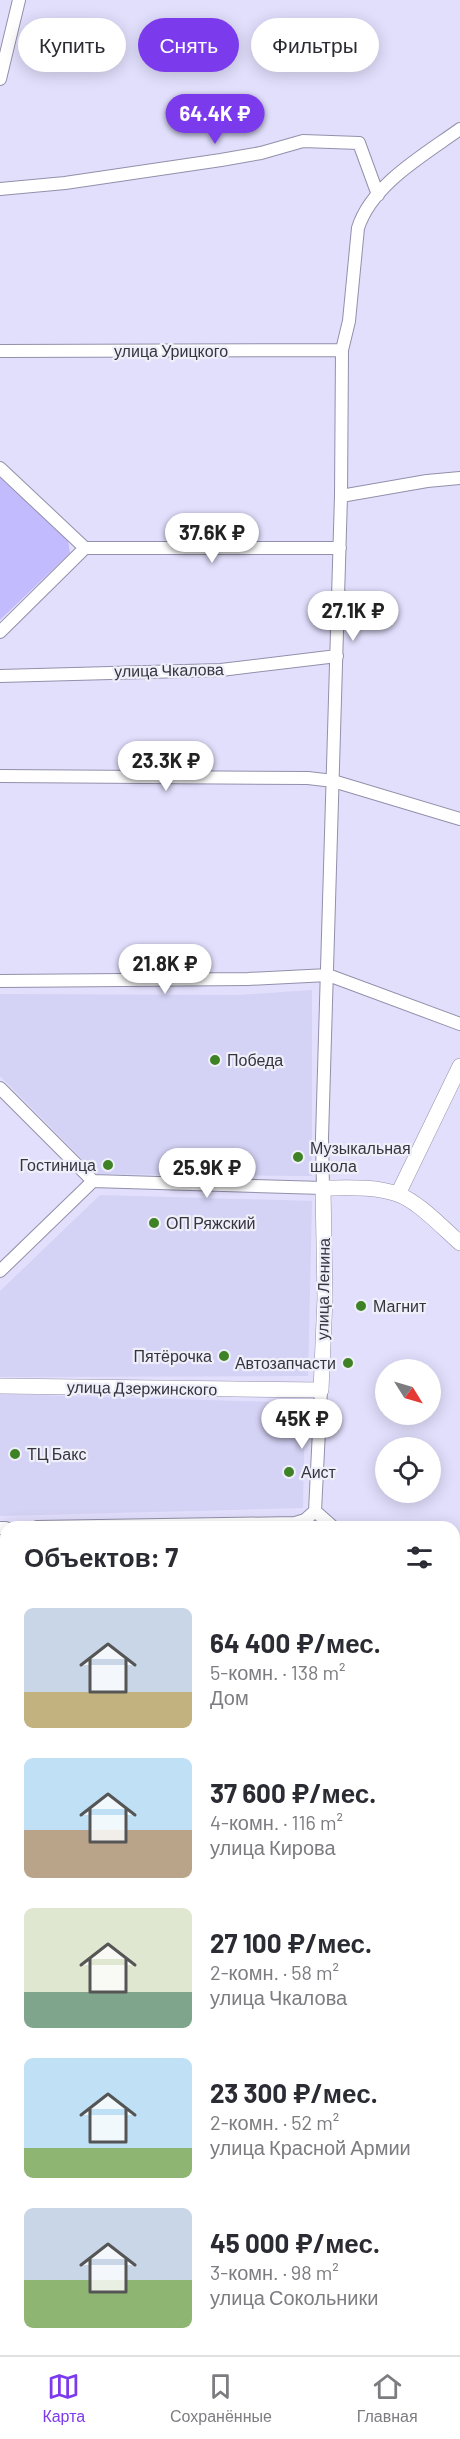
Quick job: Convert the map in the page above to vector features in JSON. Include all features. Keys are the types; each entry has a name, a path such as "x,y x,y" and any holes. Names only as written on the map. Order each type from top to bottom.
{"main road":[{"path":"398,1194 460,1066"},
{"path":"323,1188 370,1188 398,1194 419,1208 460,1243"},
{"name":"улица Ленина","path":"321,1390 325,1298 323,1188"},
{"name":"улица Дзержинского","path":"0,1386 321,1390"}],"street":[{"path":"0,79 19,0"},
{"path":"0,1088 93,1181 323,1188 322,1138 340,548 342,350 349,321 358,228 362,216 395,178 460,129"},
{"path":"0,189 65,183 221,160 261,153 303,141 338,141 359,143 378,195"},
{"name":"улица Урицкого","path":"0,351 342,350"},
{"path":"0,468 85,548 340,548"},
{"path":"341,496 427,480 460,478"},
{"path":"0,632 85,548"},
{"name":"улица Чкалова","path":"0,676 221,670 337,656"},
{"path":"0,776 308,778 333,781 460,819"},
{"path":"0,981 248,979 328,975 460,1024"},
{"path":"0,1271 93,1181"},
{"path":"302,1521 315,1511 321,1390"},
{"path":"315,1511 326,1521"}],"shaded area":[{"path":"0,475 68,540 70,553 0,620"},
{"path":"312,990 312,1176 97,1174 0,1076 0,994 239,995"},
{"path":"100,1195 312,1201 308,1376 0,1377 0,1291"},
{"path":"0,1394 305,1403 303,1508 0,1516"}],"place":[{"name":"Победа","path":"215,1060"},
{"name":"Музыкальная школа","path":"298,1157"},
{"name":"Гостиница","path":"108,1165"},
{"name":"ОП Ряжский","path":"154,1223"},
{"name":"Магнит","path":"361,1306"},
{"name":"Пятёрочка","path":"224,1356"},
{"name":"Автозапчасти","path":"348,1363"},
{"name":"ТЦ Бакс","path":"15,1454"},
{"name":"Аист","path":"289,1472"}]}
